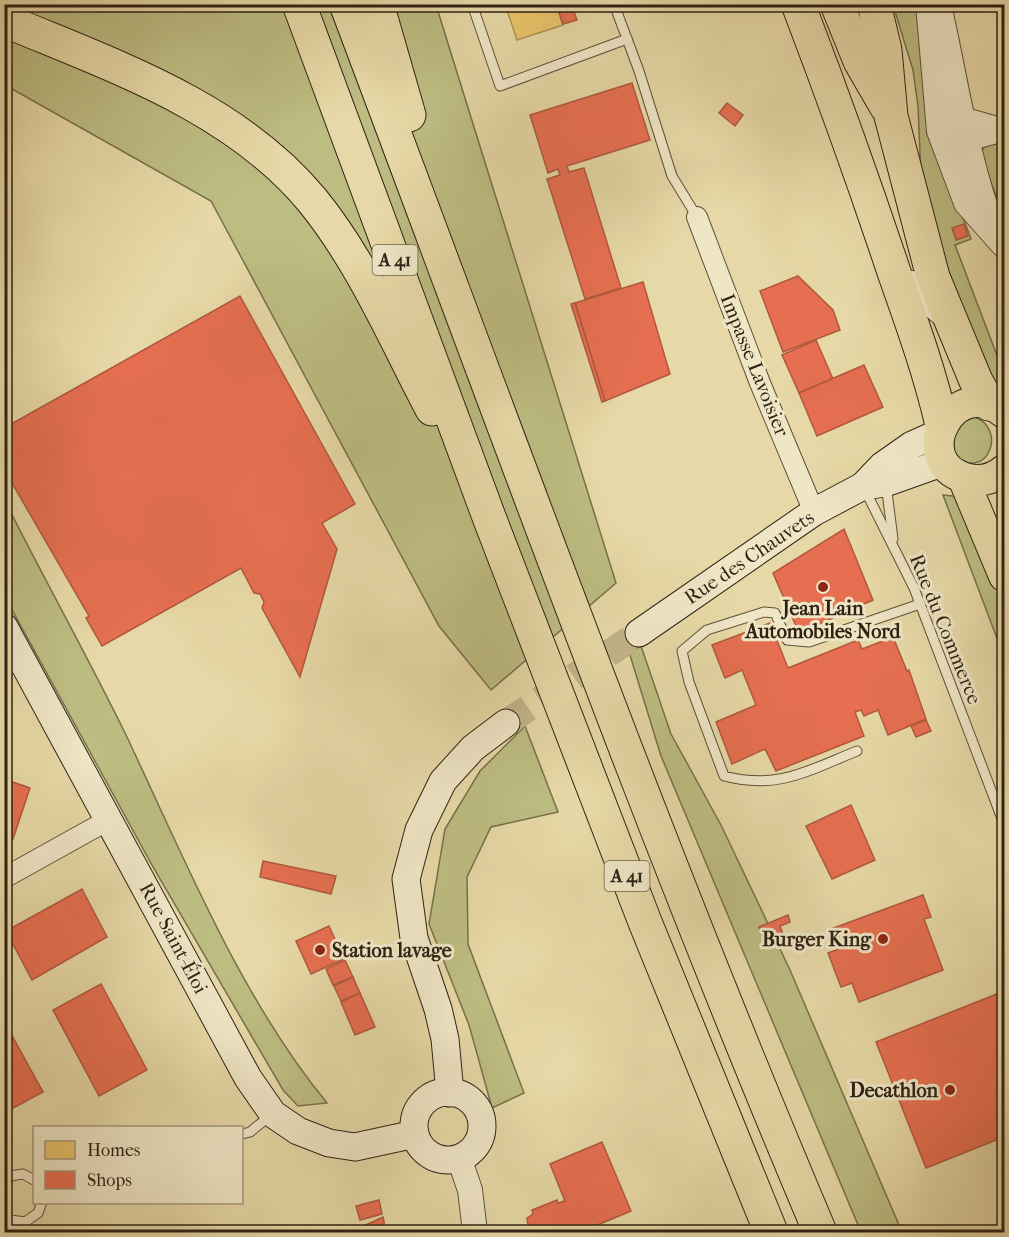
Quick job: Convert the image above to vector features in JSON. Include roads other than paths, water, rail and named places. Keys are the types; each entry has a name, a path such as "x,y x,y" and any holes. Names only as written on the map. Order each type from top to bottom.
{"highway":[{"name":"A 41","path":"299,4 489,517 645,922 771,1233"},
{"name":"A 41","path":"346,4 705,956 820,1233"},
{"path":"377,4 477,351"},
{"path":"776,4 784,24 838,110"},
{"path":"798,4 838,110 932,382 940,429"},
{"path":"816,4 838,110"},
{"path":"837,4 860,60 891,116"},
{"path":"856,4 875,55 933,277 956,335 997,409"},
{"path":"874,4 885,50 891,116"},
{"path":"4,20 174,93 242,136 292,178 312,200 353,262 489,517"}],"main road":[{"path":"997,409 967,404 948,416 940,429 940,452 954,470 1005,576"},
{"name":"Rue des Chauvets","path":"874,484 882,466 940,429"},
{"name":"Rue des Chauvets","path":"639,633 814,512 874,484 954,470"},
{"path":"954,470 986,480 1005,470"},
{"name":"Rue Saint-Éloi","path":"4,627 110,819 248,1078 273,1114 298,1131 329,1143 356,1146 415,1134"},
{"path":"450,1093 445,1039 438,1009 414,938 405,879 419,830 443,781 472,748 506,723"},
{"path":"450,1093 468,1099 474,1105 482,1122 479,1140 474,1148 459,1158 440,1159 431,1156 418,1142 414,1123 422,1104 430,1098 450,1093"}],"street":[{"path":"928,4 932,58 955,129"},
{"path":"937,4 966,203 1000,241"},
{"path":"955,129 1005,130"},
{"name":"Impasse Lavoisier","path":"697,217 760,383 814,512"},
{"path":"4,878 110,819"},
{"path":"459,1158 470,1190 475,1233"}],"lane":[{"path":"472,4 500,86 627,39"},
{"path":"614,4 672,176 697,217"},
{"path":"895,273 915,276 928,312 956,335"},
{"name":"Rue du Commerce","path":"874,484 894,548 920,604 1005,824"},
{"name":"Rue du Commerce","path":"874,484 894,548"},
{"path":"857,751 782,781 749,783 723,776 689,682 681,651 707,630 764,612 775,613 787,640 808,642 920,604"},
{"path":"243,1134 250,1132 273,1114"},
{"path":"4,1177 15,1173 33,1179"},
{"path":"4,1220 25,1222 38,1213 42,1204"}],"tunnel":[{"path":"506,723 639,633"}],"place":[{"name":"Jean Lain Automobiles Nord","path":"823,587"},
{"name":"Burger King","path":"883,939"},
{"name":"Station lavage","path":"320,950"},
{"name":"Decathlon","path":"950,1090"}]}
